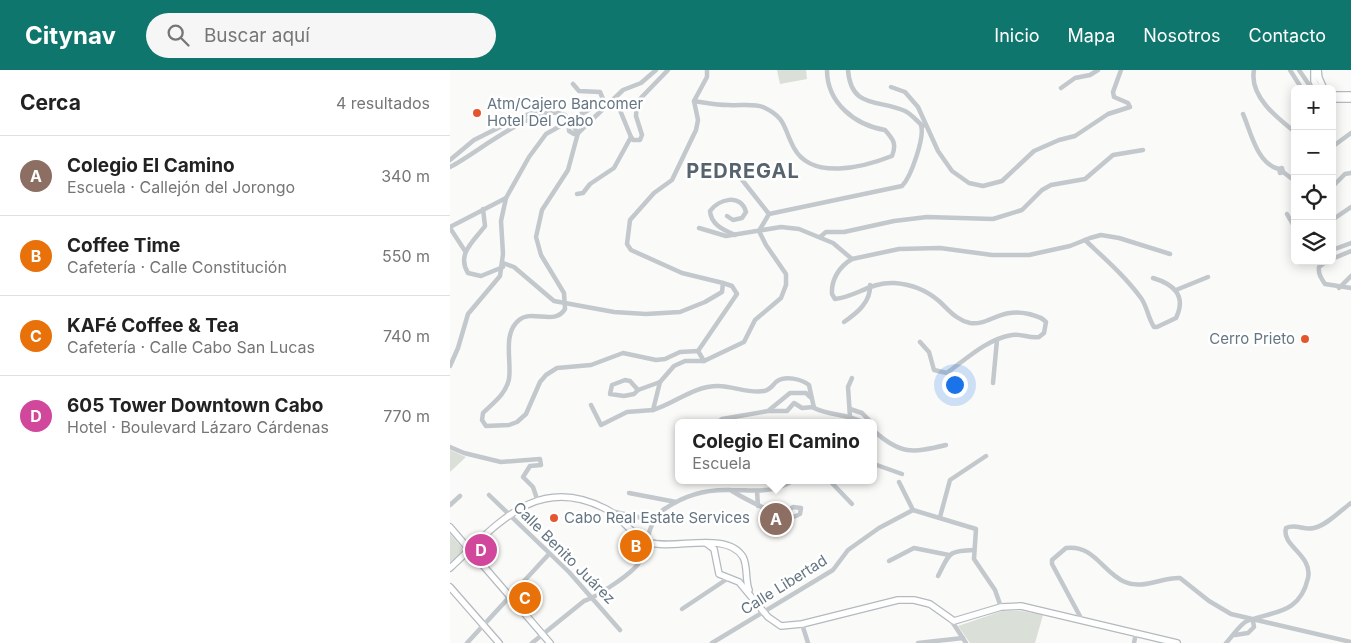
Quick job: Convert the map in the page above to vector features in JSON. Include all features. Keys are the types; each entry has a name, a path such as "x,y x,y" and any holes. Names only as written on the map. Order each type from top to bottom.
{"street":[{"path":"656,70 641,83 623,90 578,133 568,170 542,210 536,237 541,255 564,293 565,309 560,315 532,316 519,320 514,326 510,335 508,381 498,399 483,412 482,420 486,426 509,425 517,422 526,414 540,382 546,375 557,368 591,365 623,353 656,360 680,352 698,351"},
{"path":"615,98 631,136 636,141 642,137 635,110 637,102 668,70"},
{"path":"698,351 738,294 732,286 682,273 631,250 627,244 630,220 654,193 669,184 696,130 698,120 694,101 707,77 706,70"},
{"path":"694,101 762,107 784,122 791,143 800,157 812,164 828,168 868,163 892,156 895,147 893,140 885,130 873,128 859,121 839,105 830,91 827,70"},
{"path":"848,70 852,90 862,99 905,111 921,125 928,128"},
{"path":"1061,88 1075,78 1090,75 1098,70"},
{"path":"891,87 909,95 928,128 943,160 952,171 969,183 989,186 1010,175 1034,152 1059,140 1075,136 1108,114 1130,106 1128,103 1114,97 1113,92 1121,70"},
{"path":"1254,70 1253,81 1259,96 1273,113 1293,130"},
{"path":"1290,70 1299,85"},
{"path":"1300,70 1309,85"},
{"path":"1314,70 1316,85"},
{"path":"1318,70 1322,85"},
{"path":"450,366 458,348 468,314 500,276 503,265 502,221 506,198 538,144 552,129 598,106 603,99 600,92 579,91 572,84"},
{"path":"1336,96 1351,95"},
{"path":"1336,97 1351,99"},
{"path":"450,160 474,140 518,118 538,111 562,113 578,133"},
{"path":"450,167 524,122 549,113"},
{"path":"1243,114 1259,152 1269,165 1291,178"},
{"path":"759,231 769,214 902,186 909,177 917,153 922,132 921,125"},
{"path":"1336,144 1351,133"},
{"path":"578,194 583,194 590,184 614,168 631,136"},
{"path":"820,237 826,232 840,233 894,221 927,217 989,220 1022,210 1042,190 1050,185 1085,179 1113,155 1143,150"},
{"path":"1336,182 1351,172"},
{"path":"739,176 769,214"},
{"path":"465,251 450,227 506,198"},
{"path":"727,216 733,220 742,218 746,212 742,203 738,200 728,200 710,211 716,224 736,235"},
{"path":"1336,217 1351,207"},
{"path":"483,209 485,226 465,251 463,259 468,273 474,276 488,275 503,265 514,267 554,301 614,312 646,314 680,312 705,302 722,292 723,283"},
{"path":"1287,214 1291,221"},
{"path":"699,228 720,234 736,235 786,227 820,237 841,248 852,259"},
{"path":"653,410 660,382 674,366 685,361 704,361 744,342 755,320 781,298 786,285 786,274 766,245 759,231"},
{"path":"920,342 929,352 934,370 947,373 978,350 996,340 1013,334 1039,337 1044,333 1046,322 1042,318 1020,312 1007,312 976,324 968,323 959,320 937,300 915,286 891,283 870,285 838,299 833,298 834,281 842,266 852,259 900,249 940,248 992,255 1029,255 1070,246 1093,236 1108,236 1170,254"},
{"path":"1085,240 1141,298 1149,319 1154,326 1169,323 1176,318 1179,307 1176,290 1170,284 1153,278"},
{"path":"1336,249 1351,243"},
{"path":"1336,257 1351,251"},
{"path":"1319,265 1317,266 1320,277 1325,284 1339,288 1351,288"},
{"path":"1339,288 1351,276"},
{"path":"1176,290 1208,277"},
{"path":"844,322 854,315 868,299 870,285"},
{"path":"993,383 996,340"},
{"path":"698,351 704,361"},
{"path":"591,405 601,425 627,412 653,410 704,387 728,386 763,392 771,388 777,381 791,378 809,385 810,397 814,406 828,415 855,419"},
{"path":"850,417 848,387 852,378"},
{"path":"638,390 630,381 625,380 612,385 610,391 613,395 630,396 638,390 660,382"},
{"path":"768,411 790,393 806,393 810,397"},
{"path":"722,419 768,411 787,411 794,403 802,408 814,406"},
{"path":"850,409 862,413 868,419"},
{"path":"877,434 887,443 899,449 928,450 946,445"},
{"path":"450,447 464,453 505,462 540,458 542,465 531,465 523,477 533,487 537,499"},
{"path":"940,517 950,480 986,456"},
{"path":"877,465 902,474"},
{"path":"899,482 913,510 976,529 974,550 978,566 995,590 1001,607"},
{"path":"450,568 509,516 537,499 565,496 588,501 608,510 644,518 656,515 676,502 696,494 729,490 774,490 786,484"},
{"path":"833,484 852,504"},
{"path":"729,490 781,516"},
{"path":"757,491 758,506"},
{"path":"629,493 676,502"},
{"name":"Calle Benito Juárez","path":"489,495 593,598 620,630"},
{"path":"450,505 460,496"},
{"path":"1226,643 1247,621 1275,614 1287,608 1299,598 1306,584 1309,571 1307,564 1286,538 1286,528 1297,526 1308,529 1318,527 1351,503"},
{"path":"608,510 647,542 706,543 727,546 742,556 745,561 745,580 750,592 764,612 781,626 802,624 906,599 930,604 952,620 966,643"},
{"name":"Calle Libertad","path":"712,643 836,568 848,550 870,534 913,510"},
{"path":"532,643 584,601 593,598 638,565 656,515"},
{"path":"450,528 550,643"},
{"path":"706,543 714,549 719,574 727,579 739,582 750,592"},
{"path":"889,561 914,548 949,555"},
{"path":"1082,620 1052,564 1052,560 1066,548 1077,548 1089,552 1124,582 1134,584 1180,578 1218,607 1231,614 1351,642"},
{"path":"938,576 949,555 957,550 974,550"},
{"path":"467,643 549,554"},
{"path":"682,609 727,579"},
{"path":"450,587 499,643"},
{"path":"952,620 962,620 1001,607 1029,608 1177,643"},
{"path":"1235,635 1248,633 1254,627 1254,620"},
{"path":"802,624 808,643"},
{"path":"1134,643 1136,633"},
{"path":"918,643 962,638"}],"shaded area":[{"path":"777,70 806,70 807,79 780,84"},
{"path":"450,450 466,457 450,472"},
{"path":"450,534 464,550 450,562"},
{"path":"1002,611 1022,611 1043,615 1035,643 970,643 958,626"}],"place":[{"name":"Atm/Cajero Bancomer Hotel Del Cabo","path":"477,113"},
{"name":"Cerro Prieto","path":"1305,339"},
{"name":"Cabo Real Estate Services","path":"554,518"},
{"name":"Colegio El Camino","path":"776,519"},
{"name":"Coffee Time","path":"636,546"},
{"name":"605 Tower Downtown Cabo","path":"481,550"},
{"name":"KAFé Coffee & Tea","path":"525,598"}],"district":[{"name":"PEDREGAL","path":"743,171"}]}
